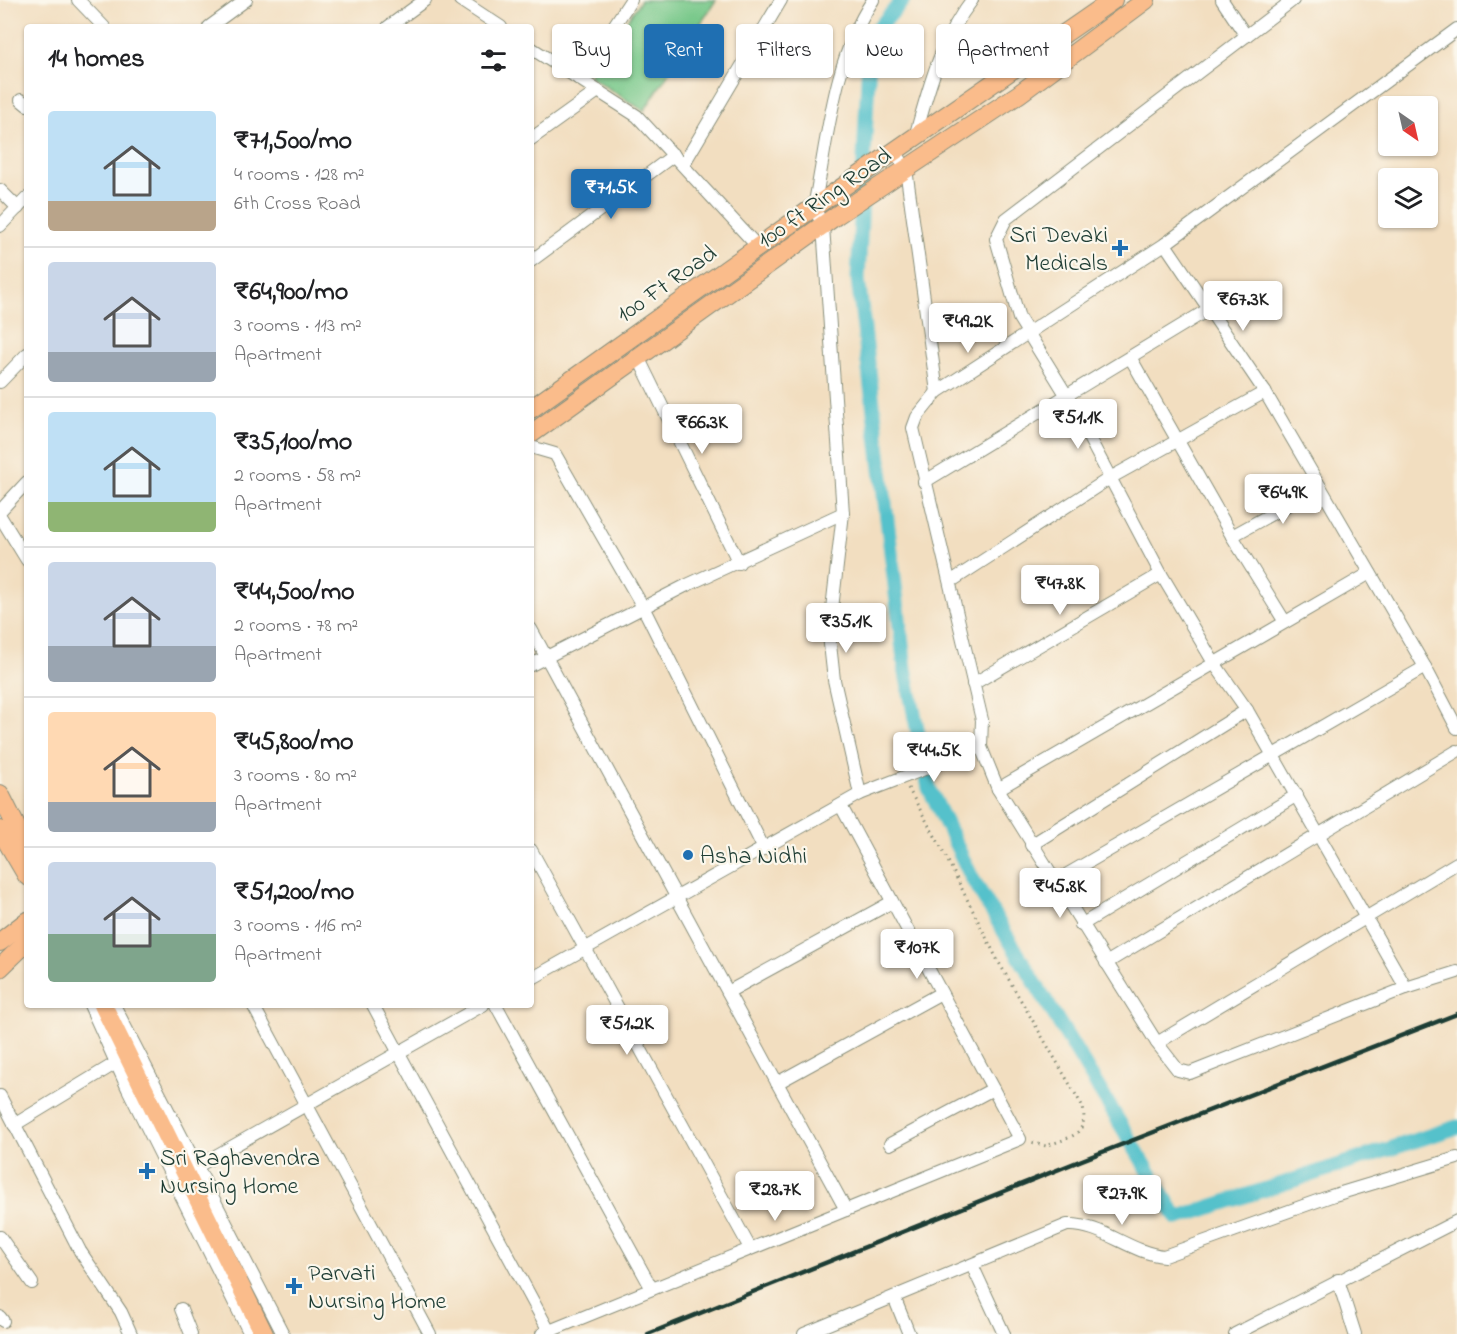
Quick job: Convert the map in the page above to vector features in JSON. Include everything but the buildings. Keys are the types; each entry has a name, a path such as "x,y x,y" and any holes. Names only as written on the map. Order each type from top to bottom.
{"main road":[{"name":"100 ft Ring Road","path":"822,202 1113,0"},
{"name":"100 ft Ring Road","path":"534,432 830,220 1019,94 1146,0"},
{"name":"100 Ft Road","path":"534,407 822,202"},
{"path":"0,794 24,842"},
{"path":"0,830 24,871"},
{"path":"0,942 24,923"},
{"path":"0,968 24,945"},
{"path":"104,1008 264,1334"}],"street":[{"path":"78,0 101,24"},
{"path":"213,24 246,0"},
{"path":"392,24 425,0"},
{"path":"460,0 480,5 498,24"},
{"path":"579,79 631,0"},
{"path":"683,165 781,0"},
{"path":"860,794 834,680 830,635 843,513 830,220 822,202 842,66 865,12 873,0"},
{"path":"915,137 936,62 958,19 972,0"},
{"path":"1222,0 1246,36"},
{"path":"1293,0 1006,219 996,239 1019,318 1067,396 1161,574 1214,663 1247,710 1406,988"},
{"path":"1457,29 1164,244 937,392 917,417 914,429 924,482 982,720 981,747 998,789 1081,925 1157,1043 1178,1070 1190,1073 1406,988 1457,972"},
{"path":"534,50 637,116 758,247"},
{"path":"534,138 598,91"},
{"path":"895,151 937,392"},
{"path":"534,259 674,155"},
{"path":"0,190 18,208"},
{"path":"0,226 24,201"},
{"path":"1164,244 1265,392 1425,667 1457,728"},
{"path":"924,482 1209,309"},
{"path":"0,382 24,357"},
{"path":"638,357 739,563"},
{"path":"1130,357 1232,536 1285,622"},
{"path":"950,582 1110,478 1265,392"},
{"path":"534,448 555,454 643,607 764,849"},
{"path":"0,511 24,485"},
{"path":"1232,536 1320,487"},
{"path":"534,664 643,607 843,513"},
{"path":"0,516 24,555"},
{"path":"998,789 1370,573"},
{"path":"973,684 1161,574"},
{"path":"534,634 846,1210"},
{"path":"1054,882 1272,753 1425,667"},
{"path":"1031,845 1247,710"},
{"path":"534,977 860,794 981,747"},
{"path":"1106,963 1457,751"},
{"path":"1081,925 1297,795"},
{"path":"375,1008 546,1332 1020,1139 841,806"},
{"path":"534,856 750,1248"},
{"path":"1157,1043 1457,864"},
{"path":"728,992 892,902"},
{"path":"777,1083 941,993"},
{"path":"91,1008 116,1063 250,1334"},
{"path":"116,1008 283,1334"},
{"path":"255,1008 430,1334"},
{"path":"196,1167 307,1102 478,1008"},
{"path":"498,1008 652,1288"},
{"path":"14,1125 116,1063"},
{"path":"890,1144 993,1089"},
{"path":"0,1096 80,1251 122,1312 131,1334"},
{"path":"804,1334 831,1329 894,1297 1067,1225 1077,1224 1149,1255 1164,1256 1331,1196 1457,1158"},
{"path":"1235,1334 1457,1221"},
{"path":"0,1238 32,1283"},
{"path":"972,1265 1004,1334"},
{"path":"1338,1280 1355,1334"},
{"path":"894,1297 909,1334"},
{"path":"181,1309 191,1334"}],"path":[{"path":"907,777 998,961 1083,1107 1086,1122 1082,1129 1070,1137 1046,1146 1020,1139"}],"green space":[{"path":"641,0 716,0 700,24 644,24 644,78 665,78 644,111 592,78 632,78 632,24 625,24"}],"waterway":[{"path":"903,0 870,38 858,279 905,668 929,788 973,880 1177,1218 1457,1127"}],"railway":[{"path":"648,1334 1082,1160 1457,1014"}],"place":[{"name":"Sri Devaki Medicals","path":"1120,248"},
{"name":"Asha Nidhi","path":"688,855"},
{"name":"Sri Raghavendra Nursing Home","path":"147,1171"},
{"name":"Parvati Nursing Home","path":"294,1286"}]}
